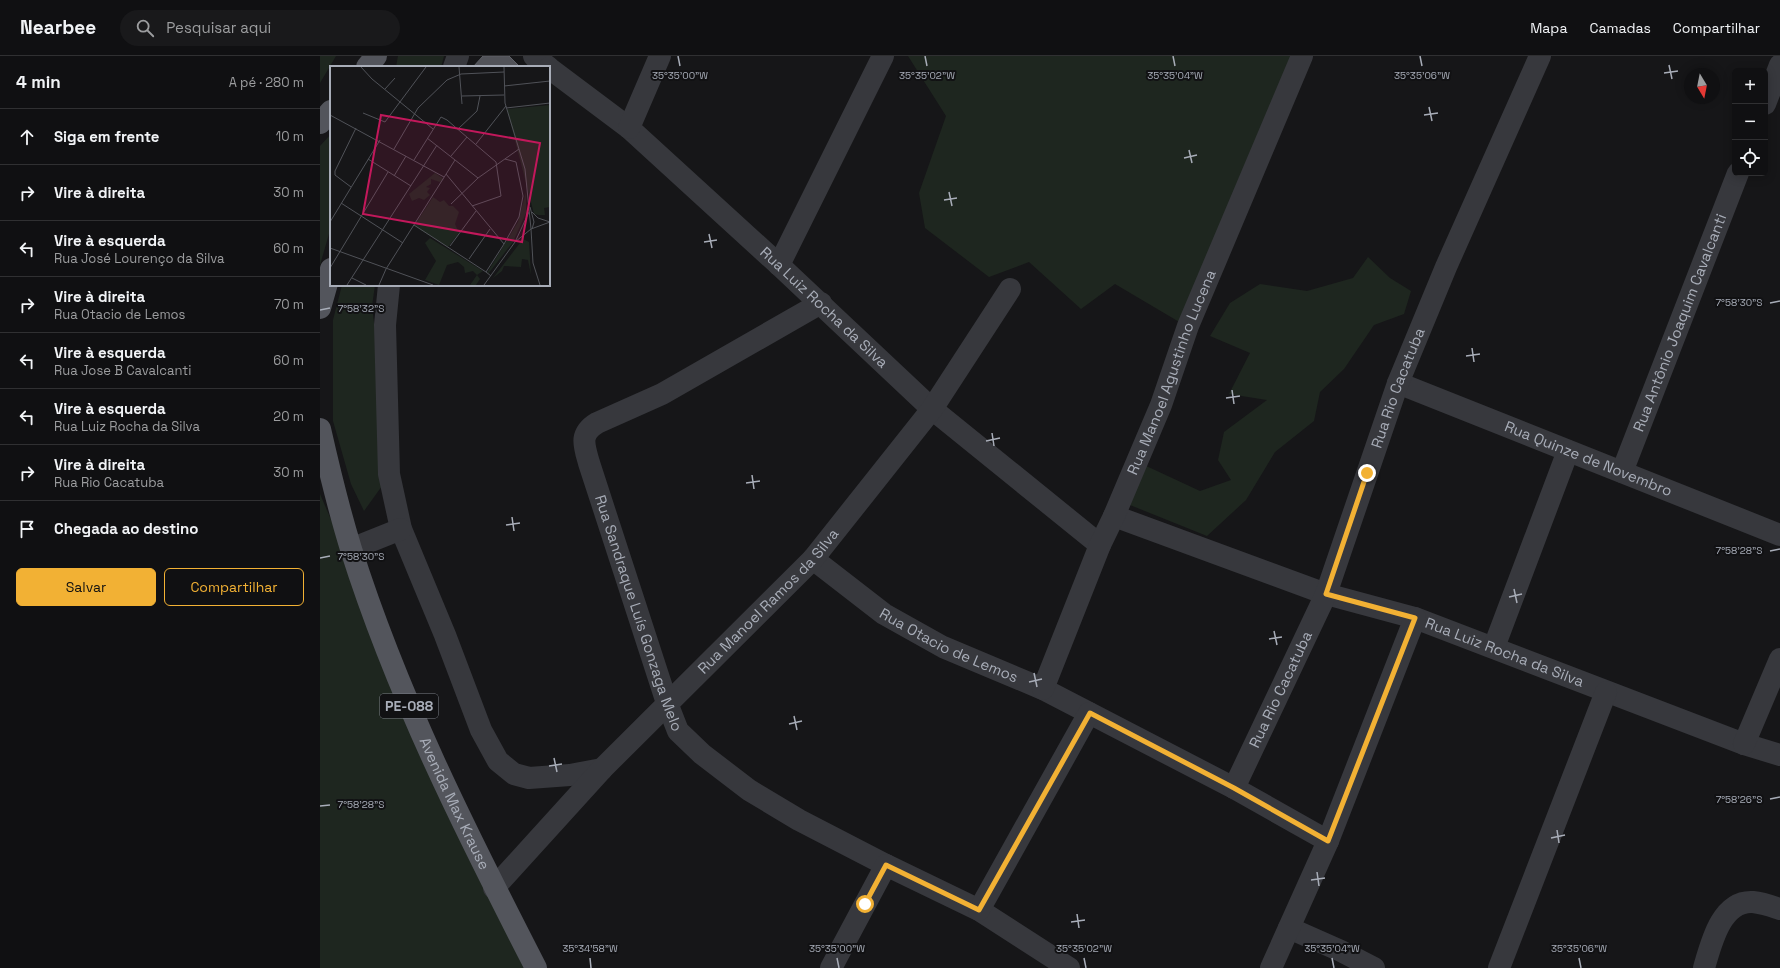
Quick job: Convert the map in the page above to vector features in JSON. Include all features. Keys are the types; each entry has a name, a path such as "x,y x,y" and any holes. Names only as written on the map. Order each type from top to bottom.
{"main road":[{"path":"368,66 376,56"},
{"path":"378,66 380,56"},
{"path":"320,123 330,112"},
{"path":"320,308 330,273"},
{"name":"Avenida Max Krause","path":"320,429 351,549 413,716 494,888 536,968"}],"street":[{"path":"454,66 458,56"},
{"name":"Rua Luiz Rocha da Silva","path":"534,56 547,66"},
{"path":"629,128 660,56"},
{"path":"779,264 883,56"},
{"name":"Rua Manoel Agustinho Lucena","path":"1043,689 1100,545 1114,516 1161,404 1188,326 1302,56"},
{"name":"Rua Rio Cacatuba","path":"1234,788 1326,594 1398,383 1446,267 1540,56"},
{"path":"1768,96 1780,65"},
{"name":"Rua Luiz Rocha da Silva","path":"550,69 629,128 779,264 932,409 1100,545"},
{"name":"Rua Antônio Joaquim Cavalcanti","path":"1622,472 1737,176"},
{"path":"389,286 385,326 389,474 401,529 481,730 498,761 514,774 529,778 570,775 602,769"},
{"name":"Rua Manoel Ramos da Silva","path":"494,888 602,769 813,559 932,409 1010,289"},
{"name":"Rua Sandraque Luís Gonzaga Melo","path":"821,303 662,394 593,425 584,434 584,446 667,703 678,731 702,754 749,790 799,820 886,865 979,910 1069,968"},
{"name":"Rua Quinze de Novembro","path":"1398,383 1780,535"},
{"path":"1494,648 1568,451"},
{"name":"Rua Luiz Rocha da Silva","path":"1114,516 1326,594 1415,618 1744,744 1780,755"},
{"path":"351,549 401,529"},
{"name":"Rua Otacio de Lemos","path":"813,559 884,614 943,647 1043,689 1234,788 1328,841"},
{"path":"1271,968 1328,841 1415,618"},
{"path":"1744,744 1780,659"},
{"path":"1499,968 1606,692"},
{"path":"979,910 1090,713"},
{"path":"831,968 886,865"},
{"path":"1704,968 1718,927 1728,911 1740,904 1752,902 1763,903 1780,909"},
{"path":"1289,928 1341,951 1374,968"}],"shaded area":[{"path":"320,56 336,56 330,66 320,83"},
{"path":"398,56 444,56 441,66 396,66"},
{"path":"908,56 1297,56 1181,323 1115,284 1081,309 1029,262 989,277 925,228 919,193 946,116"},
{"path":"330,135 330,230 320,265 320,146"},
{"path":"1368,257 1390,278 1411,291 1404,314 1374,325 1344,369 1320,392 1314,421 1275,452 1246,500 1207,536 1120,501 1142,464 1200,491 1231,480 1218,460 1224,432 1267,400 1229,394 1250,353 1210,336 1230,303 1260,284 1307,291 1353,278"},
{"path":"342,286 375,286 372,306 384,405 382,486 364,511 351,484 333,421 333,320"},
{"path":"320,494 490,888 531,968 320,968"}],"building":[{"path":"483,56 509,56 519,66 474,66"}],"route":[{"path":"865,904 886,865 979,910 1090,713 1234,788 1328,841 1415,618 1326,594 1367,473"}]}
